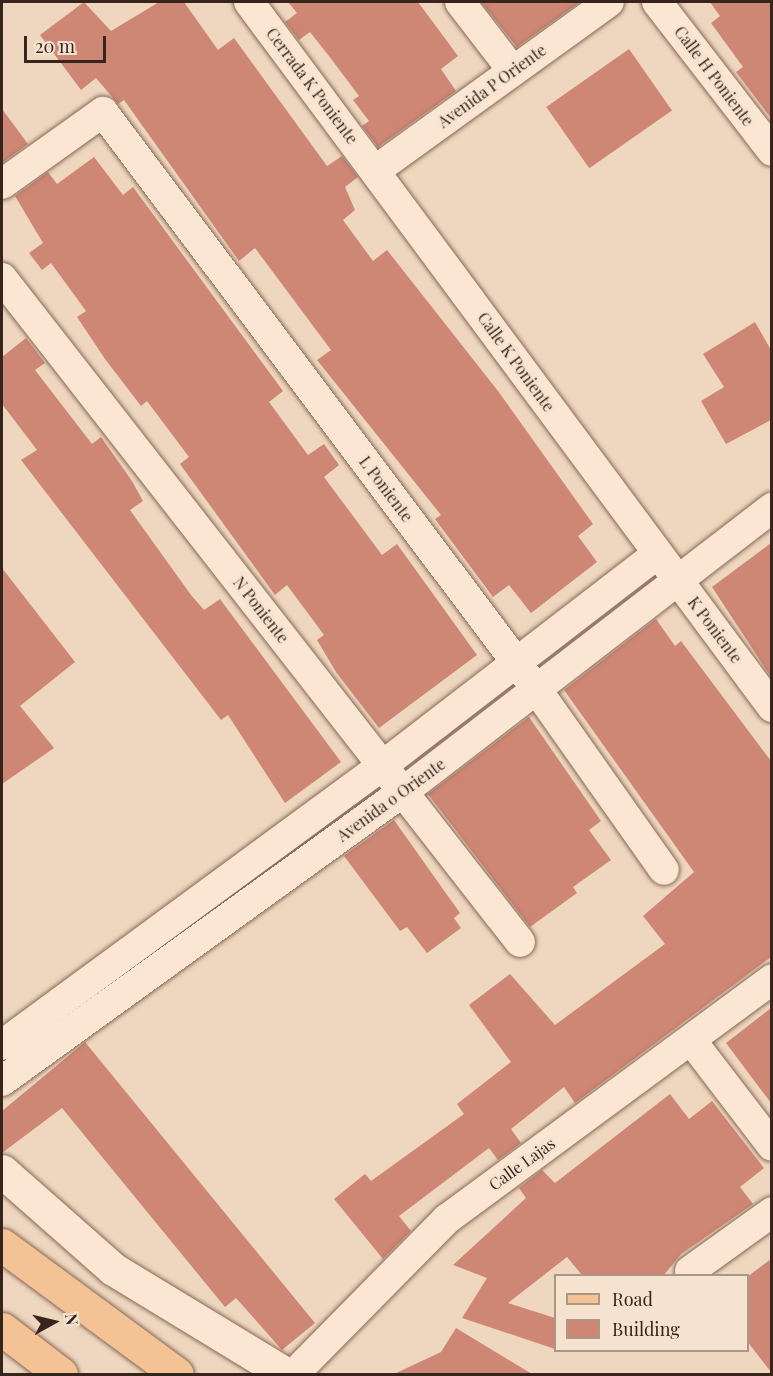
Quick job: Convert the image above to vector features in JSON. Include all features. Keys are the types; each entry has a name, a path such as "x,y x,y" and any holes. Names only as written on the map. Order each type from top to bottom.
{"main road":[{"path":"2,1245 177,1374"},
{"path":"2,1329 61,1374"}],"street":[{"name":"Cerrada K Poniente","path":"249,2 376,170"},
{"path":"460,2 513,71"},
{"name":"Avenida P Oriente","path":"376,170 609,2"},
{"name":"Calle H Poniente","path":"665,4 771,151"},
{"name":"L Poniente","path":"2,184 104,111 537,690 664,870"},
{"name":"Calle K Poniente","path":"376,170 657,554"},
{"name":"N Poniente","path":"2,278 520,942"},
{"name":"Avenida o Oriente","path":"2,1081 403,792 771,508"},
{"name":"Avenida o Oriente","path":"2,1045 382,766 657,554"},
{"name":"K Poniente","path":"657,554 771,706"},
{"name":"Calle Lajas","path":"294,1374 447,1219 771,979"},
{"path":"691,1040 771,1146"},
{"path":"2,1171 113,1269 286,1374"},
{"path":"690,1271 771,1212"}],"building":[{"path":"84,2 111,31 159,2 184,2 218,50 234,38 327,166 342,156 358,177 345,187 355,210 343,220 373,261 387,250 498,391 593,524 578,536 597,562 531,613 509,585 493,597 435,519 441,515 317,360 331,350 255,248 239,261 124,100 118,104 96,78 81,90 40,35"},
{"path":"288,2 418,2 458,56 441,69 456,91 378,147 362,126 369,121 353,100 359,96 310,32 299,40 285,22 297,13"},
{"path":"481,2 580,2 517,47"},
{"path":"710,2 771,2 771,118 736,72 743,67 711,23 720,16"},
{"path":"629,49 672,110 589,168 546,107"},
{"path":"2,109 28,144 2,163"},
{"path":"94,157 123,195 133,187 283,391 269,402 308,455 324,444 339,465 324,477 382,555 397,544 477,655 379,728 336,672 317,640 324,635 287,585 275,595 180,464 189,457 147,401 141,406 105,359 77,317 86,311 51,263 42,270 29,253 43,243 15,196 48,172 57,184"},
{"path":"755,322 771,350 771,420 726,444 701,401 724,387 703,354"},
{"path":"26,338 45,363 35,370 92,444 101,437 132,481 143,501 130,510 191,595 204,610 220,599 341,762 285,803 228,715 221,720 21,460 37,450 2,404 2,357"},
{"path":"771,543 771,677 712,587"},
{"path":"2,568 75,662 20,706 54,748 2,784"},
{"path":"656,619 675,646 681,641 771,761 771,957 575,1103 564,1087 511,1129 521,1143 498,1160 489,1148 399,1216 411,1231 383,1259 334,1199 365,1174 371,1181 464,1114 457,1104 511,1062 469,1005 510,974 555,1025 665,944 643,916 694,872 564,690"},
{"path":"529,717 601,821 589,830 611,860 573,887 577,893 530,927 428,794"},
{"path":"394,820 460,913 454,918 461,928 427,953 407,927 400,931 344,856"},
{"path":"771,1008 771,1103 726,1043"},
{"path":"85,1042 315,1323 282,1350 236,1298 225,1307 62,1108 2,1153 2,1111"},
{"path":"670,1094 689,1119 712,1101 764,1168 740,1187 753,1204 681,1254 665,1274 581,1274 567,1257 508,1303 554,1318 554,1349 462,1318 487,1278 453,1265 526,1198 519,1188 542,1170 555,1183"},
{"path":"771,1259 771,1372 749,1344 749,1276"},
{"path":"456,1328 532,1374 394,1374 441,1352"}]}
